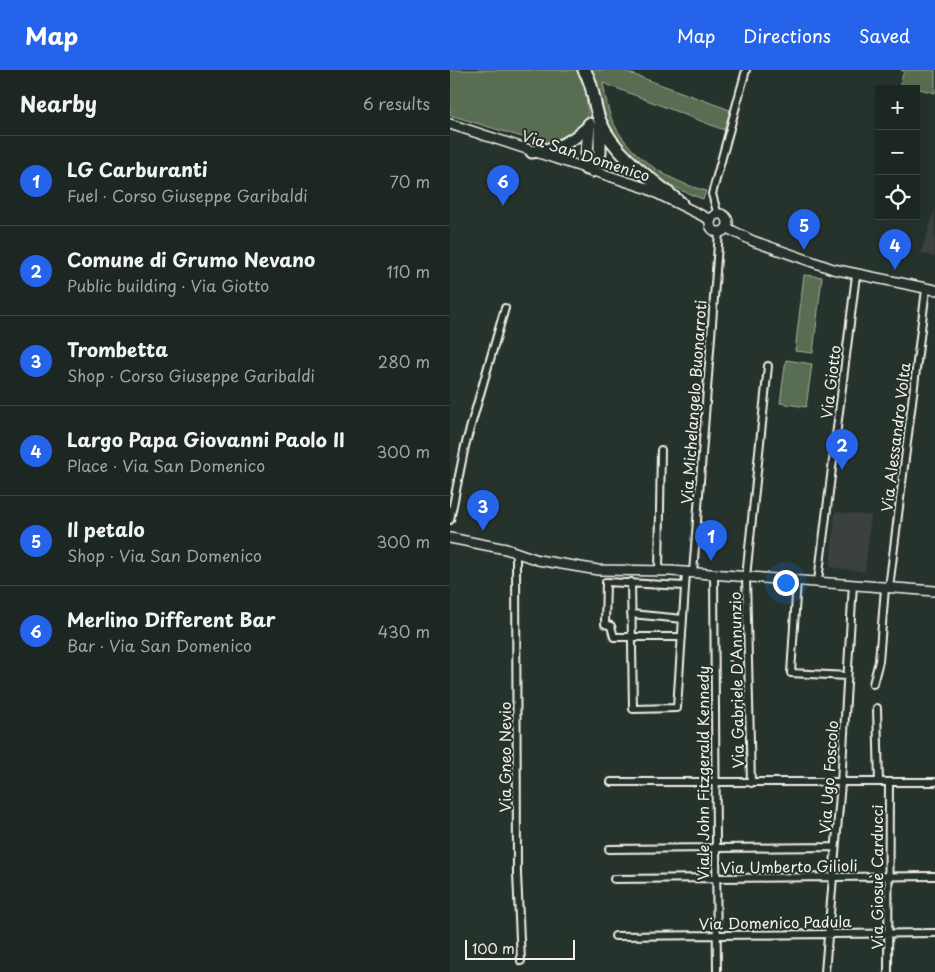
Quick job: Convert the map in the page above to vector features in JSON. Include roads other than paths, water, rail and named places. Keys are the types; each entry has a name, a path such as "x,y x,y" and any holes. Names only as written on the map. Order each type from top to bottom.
{"highway":[{"path":"584,70 594,105 606,134 634,165 681,203"},
{"path":"589,170 589,126 594,105"},
{"path":"589,170 600,153 600,121"},
{"path":"532,152 548,150 571,142 589,126"}],"street":[{"path":"746,70 712,194 714,217 711,228 723,230 856,275 931,289"},
{"name":"Via San Domenico","path":"451,127 646,188 714,217"},
{"path":"714,217 725,217 723,230"},
{"name":"Via Michelangelo Buonarroti","path":"632,637 634,709 677,708 679,651 682,637 685,586 690,573 723,230"},
{"name":"Via Giotto","path":"818,581 856,275"},
{"name":"Via Alessandro Volta","path":"873,684 879,661 887,588 931,289"},
{"path":"450,520 466,446 505,308"},
{"name":"Via Gabriele D'Annunzio","path":"751,783 746,577 768,366"},
{"path":"659,571 661,450"},
{"path":"450,538 538,560 598,570 659,571 818,581 935,591"},
{"name":"Via Gneo Nevio","path":"516,553 517,838 521,962"},
{"name":"Viale John Fitzgerald Kennedy","path":"714,575 717,972"},
{"path":"797,580 791,673 847,676"},
{"path":"682,637 614,637 611,626 605,624 606,582 685,586"},
{"path":"631,582 632,637"},
{"name":"Via Ugo Foscolo","path":"826,972 841,783 853,584"},
{"path":"632,614 683,619"},
{"path":"877,708 880,782"},
{"path":"611,782 935,782"},
{"name":"Via Giosuè Carducci","path":"888,972 889,782"},
{"path":"610,849 835,847"},
{"name":"Via Umberto Gilioli","path":"614,879 935,876"},
{"name":"Via Domenico Padula","path":"616,936 935,933"}],"place":[{"name":"Merlino Different Bar","path":"503,206"},
{"name":"Il petalo","path":"804,250"},
{"name":"Largo Papa Giovanni Paolo II","path":"895,270"},
{"name":"Comune di Grumo Nevano","path":"842,470"},
{"name":"Trombetta","path":"483,531"},
{"name":"LG Carburanti","path":"711,561"}]}
